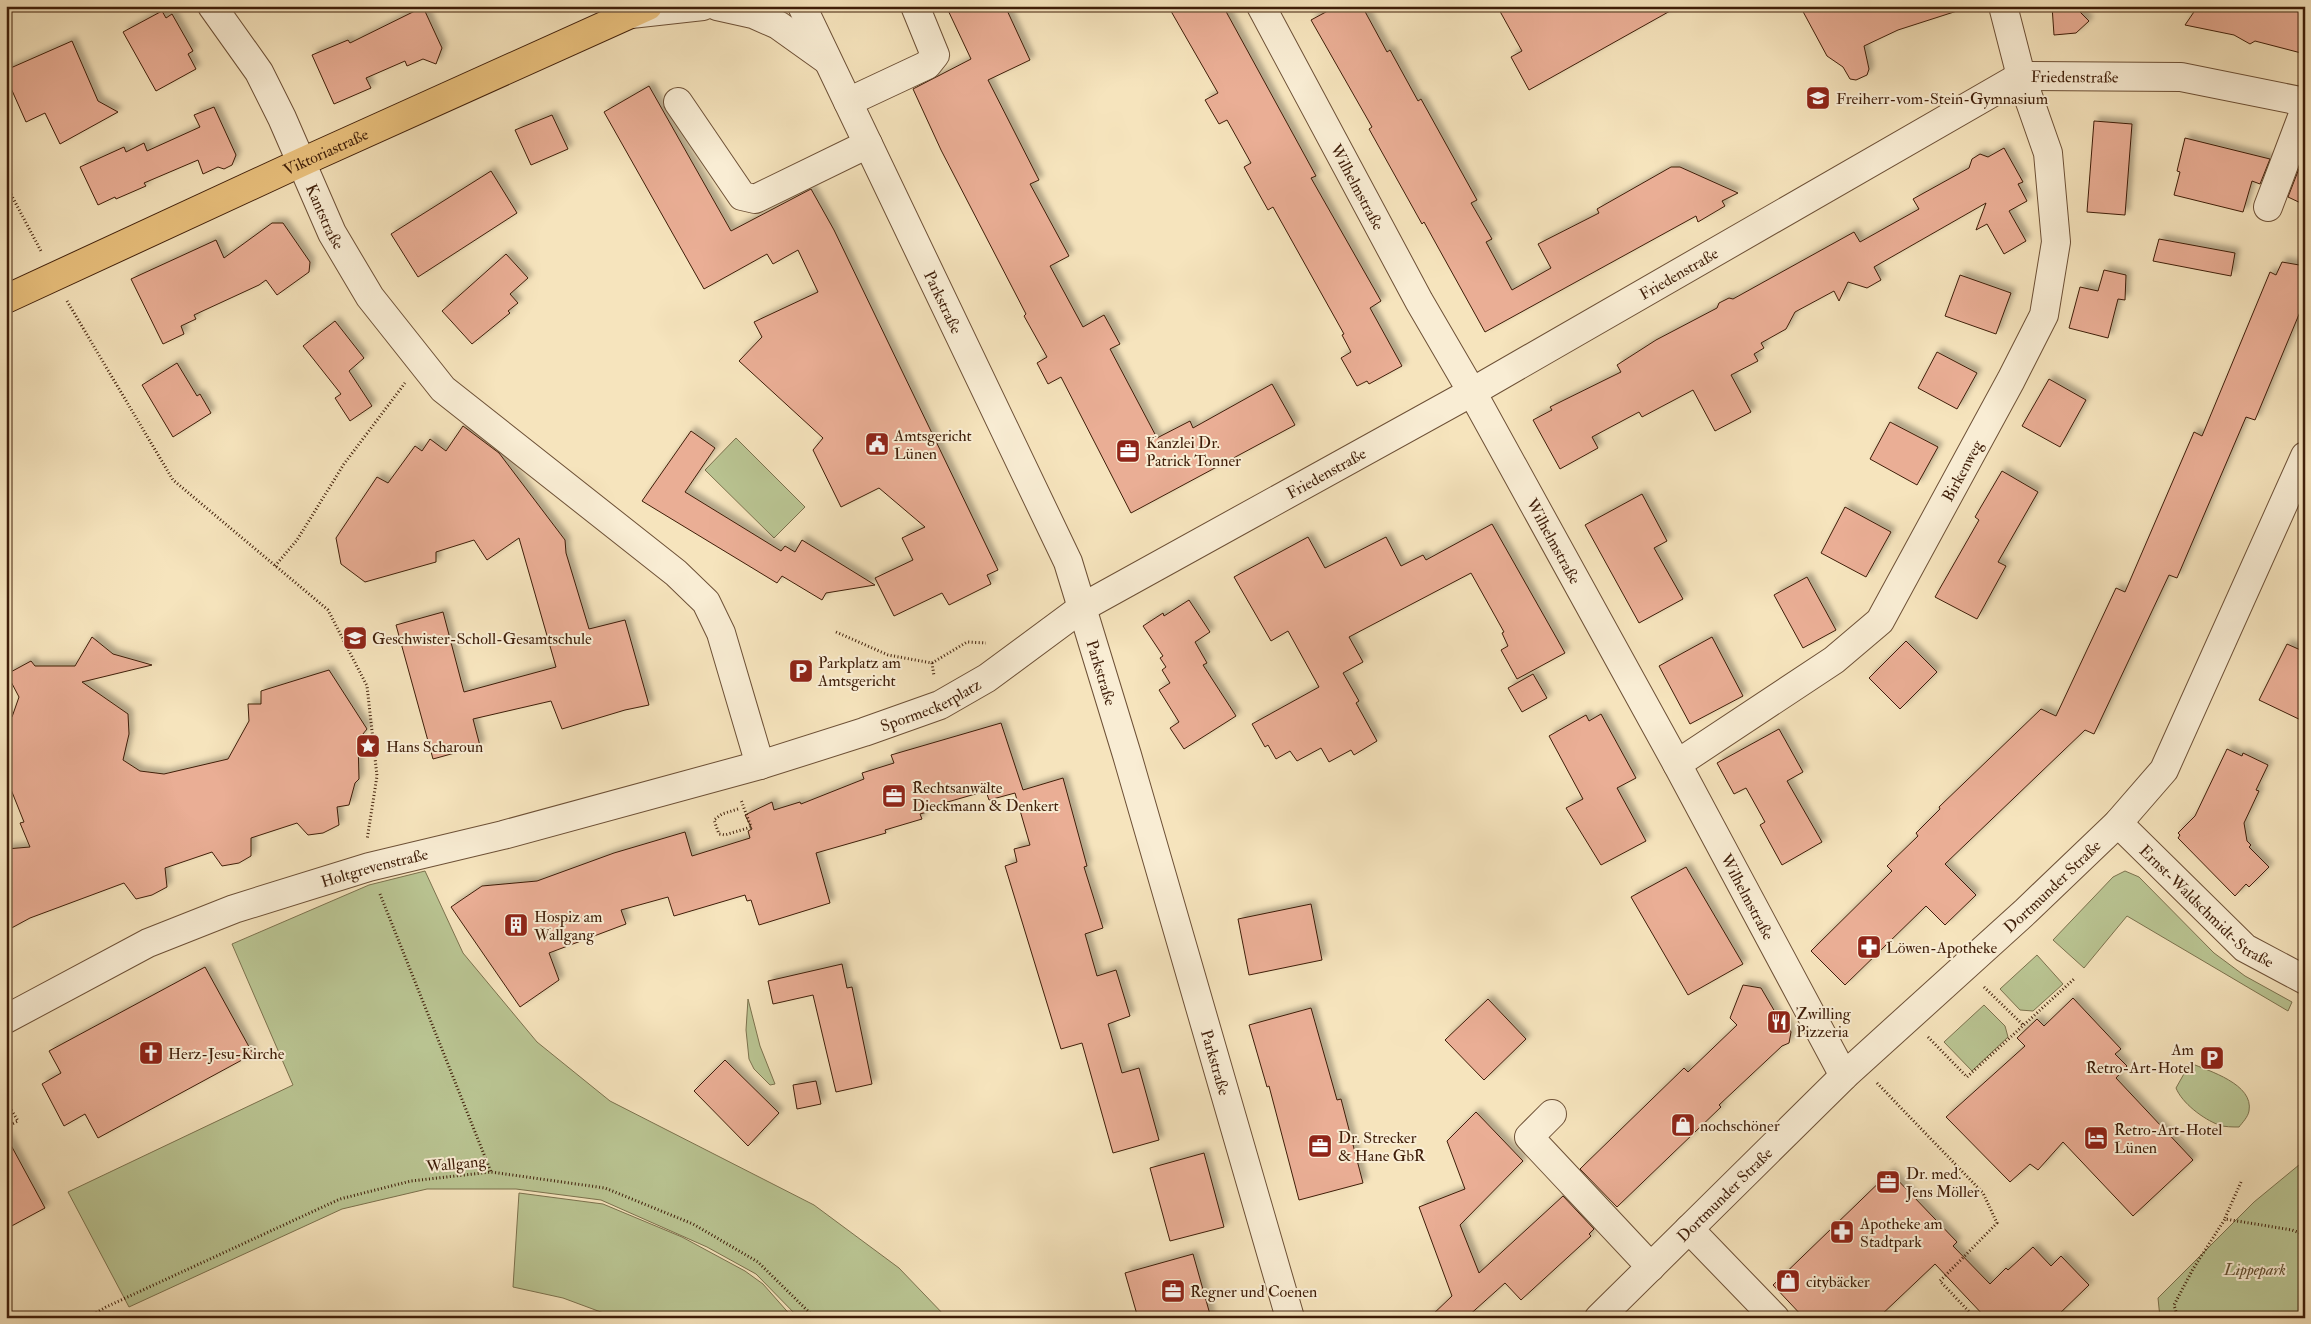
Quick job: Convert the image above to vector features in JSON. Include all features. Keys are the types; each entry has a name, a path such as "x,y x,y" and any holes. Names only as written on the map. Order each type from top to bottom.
{"main road":[{"name":"Viktoriastraße","path":"6,299 302,162 640,10"}],"street":[{"name":"Kantstraße","path":"212,6 259,72 302,162 332,232 370,297 443,389 676,573 706,602 721,633 733,667 760,765"},
{"path":"640,10 703,6"},
{"name":"Parkstraße","path":"717,6 754,14 770,21 828,61"},
{"name":"Parkstraße","path":"802,6 1068,562 1083,607 1290,1318"},
{"path":"848,102 927,65 935,55 915,6"},
{"name":"Wilhelmstraße","path":"1261,6 1419,301 1472,392 1677,764 1852,1070"},
{"name":"Birkenweg","path":"1677,764 1834,660 1880,621 2044,315 2056,242 2048,153 2021,76 2003,6"},
{"name":"Friedenstraße","path":"1083,607 1472,392 2021,76 2181,77 2305,102"},
{"path":"678,102 742,196 755,199 868,144"},
{"path":"2268,207 2305,108"},
{"name":"Dortmunder Straße","path":"1599,1318 1852,1070 2118,823 2164,770 2305,456"},
{"name":"Spormeckerplatz","path":"760,765 856,735 940,705 988,678 1083,607"},
{"name":"Holtgrevenstraße","path":"6,1019 148,943 234,908 369,867 502,835 760,765"},
{"name":"Ernst-Waldschmidt-Straße","path":"2118,823 2246,948 2305,980"},
{"path":"1552,1114 1530,1137 1651,1267"},
{"path":"1689,1229 1775,1318"}],"path":[{"path":"6,185 53,276 173,480 328,610 367,686 377,776 366,845 369,867 491,1172"},
{"path":"275,566 297,540 344,464 422,361"},
{"path":"836,632 888,655 932,662 940,705"},
{"path":"738,809 722,814 714,820 719,834 725,835 750,827 739,794"},
{"path":"1965,967 2023,1025"},
{"path":"1910,1018 1967,1077 2074,979"},
{"path":"1852,1070 1983,1193 1997,1224 1940,1281 1972,1317"},
{"path":"6,1101 18,1121 6,1127"},
{"name":"Wallgang","path":"88,1318 106,1307 340,1200 411,1181 491,1172 606,1188 693,1224 758,1262 815,1318"},
{"path":"2178,1318 2174,1306 2193,1269 2225,1218 2241,1182"},
{"path":"2225,1218 2292,1230 2305,1235"}],"green space":[{"path":"736,438 805,507 774,538 705,470"},
{"path":"425,871 463,953 537,1042 610,1101 814,1205 899,1268 947,1318 799,1318 756,1274 707,1247 601,1200 516,1189 427,1189 342,1209 129,1307 68,1192 293,1085 232,944 369,885"},
{"path":"2125,871 2139,877 2214,953 2245,976 2292,1002 2288,1011 2127,916 2084,968 2053,940 2113,877"},
{"path":"2037,955 2063,984 2033,1011 2020,1010 2000,989"},
{"path":"748,999 760,1046 775,1084 770,1085 754,1069 749,1059 746,1030"},
{"path":"1984,1005 2005,1026 2008,1037 1972,1071 1944,1042"},
{"path":"2190,1063 2228,1080 2245,1093 2249,1102 2249,1111 2239,1127 2219,1125 2200,1115 2179,1094 2176,1088"},
{"name":"Lippepark","path":"2305,1160 2305,1318 2160,1318 2158,1298 2254,1202"},
{"path":"519,1193 603,1204 682,1237 745,1271 763,1284 793,1318 617,1318 563,1298 513,1287"}],"building":[{"path":"946,6 1005,6 1030,60 988,80 1039,180 1030,184 1069,256 1050,266 1083,327 1104,315 1120,344 1110,349 1157,438 1190,421 1193,428 1272,384 1295,425 1131,513 1061,377 1048,384 1037,363 1047,357 1024,316 1026,314 941,150 913,89 971,59"},
{"path":"1168,6 1223,6 1316,176 1311,178 1381,301 1370,308 1402,366 1369,384 1367,381 1357,386 1341,358 1351,352 1342,335 1344,334 1273,207 1268,210 1244,167 1251,163 1227,120 1219,124 1205,100 1218,93"},
{"path":"1337,6 1362,6 1387,52 1390,50 1418,101 1421,99 1477,200 1471,203 1492,239 1486,242 1512,290 1551,268 1538,244 1599,213 1597,209 1671,167 1680,167 1738,193 1722,201 1725,206 1698,222 1696,216 1485,332 1424,222 1422,224 1369,129 1372,127 1311,20"},
{"path":"1497,6 1679,6 1529,90 1511,57 1522,51"},
{"path":"1800,6 1957,6 1957,11 1898,30 1864,46 1869,69 1867,75 1856,80 1850,79 1843,67 1827,56"},
{"path":"2052,6 2074,6 2089,21 2076,33 2054,35"},
{"path":"2198,6 2305,6 2305,54 2255,41 2250,44 2234,35 2185,25"},
{"path":"423,7 442,48 436,64 423,59 407,66 405,61 366,78 371,88 334,104 312,55 348,40 350,43"},
{"path":"162,11 166,18 172,14 193,51 188,54 196,69 156,91 123,32"},
{"path":"72,41 98,101 118,112 60,144 45,113 26,122 6,77 6,70"},
{"name":"Amtsgericht Lünen","path":"649,86 731,231 811,189 834,230 998,570 987,575 991,584 949,605 942,593 894,616 875,578 913,560 902,538 925,527 879,488 841,507 813,450 823,438 739,361 762,337 754,322 818,292 798,250 773,264 767,254 704,289 604,112"},
{"path":"214,107 236,155 232,165 224,169 218,167 203,174 198,160 144,183 146,186 98,205 80,167 124,147 126,152 144,143 147,151 200,127 194,115"},
{"path":"552,115 568,149 531,165 515,130"},
{"path":"2094,121 2132,124 2125,215 2087,212"},
{"path":"2185,138 2270,159 2260,184 2252,181 2243,212 2174,195 2180,172 2177,171"},
{"path":"2004,148 2023,182 2018,184 2027,201 2009,211 2026,241 2004,254 1987,224 1976,230 1986,203 1874,267 1881,280 1867,288 1848,282 1839,301 1834,291 1795,312 1786,329 1761,343 1764,348 1754,354 1758,361 1731,375 1751,412 1715,431 1693,390 1642,417 1639,412 1592,437 1598,448 1560,469 1533,420 1552,410 1550,407 1621,372 1617,365 1656,340 1717,308 1719,303 1729,298 1733,299 1854,232 1860,242 1919,209 1913,199 1969,168 1972,159 1980,154 1988,157"},
{"path":"2300,166 2305,168 2305,205 2288,197"},
{"path":"491,171 517,213 418,277 391,234"},
{"path":"272,223 283,223 310,262 309,272 277,295 266,280 194,315 196,319 181,326 184,334 163,344 131,279 216,240 224,258"},
{"path":"2159,239 2235,253 2231,276 2153,261"},
{"path":"506,254 528,278 510,294 518,303 508,311 510,313 472,344 442,311"},
{"path":"2282,262 2305,266 2305,300 2255,420 2246,417 2177,578 2169,575 2094,734 2085,730 1945,864 1976,895 1945,925 1926,906 1845,985 1811,951 1892,871 1887,866 1918,836 1916,833 1940,809 1939,807 2041,709 2056,716 2116,588 2125,592 2194,432 2202,436 2270,272 2276,275"},
{"path":"2104,270 2126,275 2125,300 2118,299 2108,338 2069,328 2080,287 2098,291"},
{"path":"1960,275 2011,293 1996,334 1945,316"},
{"path":"335,321 364,358 349,371 372,406 350,421 335,398 341,394 303,346"},
{"path":"1937,352 1977,373 1957,409 1918,388"},
{"path":"177,363 197,396 200,394 211,413 173,437 142,385"},
{"path":"2049,379 2086,400 2060,447 2022,426"},
{"path":"1890,422 1938,447 1917,485 1870,459"},
{"path":"463,426 499,453 565,540 566,553 589,629 625,620 649,705 625,710 562,729 551,701 473,719 480,746 433,759 396,625 443,612 464,692 556,667 519,538 487,560 474,540 436,552 436,562 365,582 341,564 336,538 377,477 388,483 415,446 422,451 430,439 446,451"},
{"path":"691,431 715,448 685,492 781,551 785,546 795,552 802,540 875,585 826,593 822,600 782,576 777,583 642,501"},
{"path":"2002,471 2038,492 1998,562 2006,566 1977,619 1935,597 1979,520 1975,517"},
{"path":"1642,494 1667,541 1654,548 1683,599 1639,623 1585,525"},
{"path":"1845,507 1891,532 1866,577 1821,553"},
{"path":"1492,524 1565,653 1517,679 1501,650 1508,646 1502,633 1504,632 1471,573 1349,637 1363,662 1343,673 1359,701 1356,703 1377,741 1354,755 1351,750 1329,762 1321,748 1297,761 1290,751 1276,759 1268,745 1265,747 1252,724 1319,687 1288,631 1271,641 1234,577 1308,537 1325,568 1386,537 1401,566 1423,555 1426,560"},
{"path":"1807,577 1836,630 1803,648 1774,595"},
{"path":"1189,600 1210,632 1195,642 1207,663 1203,665 1236,716 1184,749 1170,728 1179,722 1159,690 1170,683 1162,670 1166,667 1160,658 1163,656 1143,626 1163,613 1164,616"},
{"path":"92,637 113,654 152,665 82,682 128,714 129,734 123,760 140,771 164,774 228,759 249,721 248,704 261,704 261,691 329,670 367,729 358,740 359,779 355,783 349,805 337,807 339,825 323,833 308,835 297,823 251,838 251,856 239,863 222,866 212,852 165,868 167,887 152,895 136,899 124,883 30,918 6,931 6,849 30,847 20,823 24,822 6,777 6,719 12,717 19,697 7,674 31,661 35,666 75,666"},
{"path":"1712,637 1743,696 1690,724 1659,666"},
{"path":"1906,641 1937,672 1900,709 1869,678"},
{"path":"2287,644 2305,652 2305,722 2259,700"},
{"path":"1533,674 1547,698 1522,712 1508,688"},
{"path":"1601,714 1636,778 1617,788 1646,841 1601,865 1566,808 1583,799 1549,736 1586,715 1589,721"},
{"path":"1001,723 1023,790 1063,778 1087,866 1084,867 1103,928 1085,934 1097,976 1116,970 1130,1016 1108,1024 1122,1073 1139,1068 1159,1140 1113,1153 1082,1043 1061,1049 1005,866 1017,862 1014,849 1030,845 1015,793 989,800 986,791 944,803 945,807 920,814 922,819 885,830 886,833 816,853 830,903 759,925 751,900 747,901 745,895 674,916 668,897 621,910 626,924 549,953 559,980 520,1007 451,907 482,886 537,881 614,853 685,832 692,856 750,838 748,831 752,829 745,815 772,802 774,810 800,802 801,804 864,779 862,773 894,763 891,755"},
{"path":"1779,729 1803,772 1787,781 1822,842 1782,865 1760,825 1765,822 1746,788 1734,794 1717,763"},
{"path":"2227,749 2242,756 2243,753 2268,765 2256,790 2259,791 2244,823 2247,841 2251,845 2249,847 2269,867 2249,887 2246,884 2235,896 2178,838 2180,835 2178,833 2195,816"},
{"path":"1686,867 1743,964 1688,995 1631,897"},
{"path":"1311,904 1322,960 1249,975 1238,919"},
{"path":"842,964 847,988 852,987 872,1084 836,1092 813,995 773,1004 768,981"},
{"name":"Herz-Jesu-Kirche","path":"205,967 253,1054 98,1138 85,1114 64,1126 42,1084 61,1073 49,1051"},
{"path":"1743,985 1761,988 1778,1017 1787,1022 1791,1032 1789,1043 1782,1046 1719,1105 1721,1107 1617,1207 1580,1169 1684,1068 1688,1072 1737,1025 1730,1018"},
{"path":"2073,998 2121,1049 2115,1054 2127,1066 2116,1078 2193,1160 2133,1216 2063,1142 2038,1170 2030,1164 2010,1182 1946,1117 2025,1046 2017,1038 2037,1019 2044,1026"},
{"path":"1488,999 1526,1039 1484,1080 1445,1040"},
{"path":"1311,1008 1337,1100 1341,1099 1363,1183 1299,1200 1269,1086 1267,1087 1249,1025"},
{"path":"725,1060 779,1113 748,1146 694,1091"},
{"path":"816,1081 821,1104 797,1109 793,1085"},
{"path":"1476,1112 1523,1161 1460,1225 1479,1273 1563,1196 1594,1229 1589,1234 1591,1236 1521,1300 1505,1283 1466,1318 1429,1318 1452,1296 1419,1207 1465,1189 1447,1141"},
{"path":"6,1136 45,1208 6,1229"},
{"path":"1204,1153 1224,1227 1170,1241 1150,1168"},
{"path":"1890,1172 1957,1242 1953,1246 1990,1284 2006,1268 2008,1270 2033,1247 2051,1266 2061,1256 2089,1285 2055,1318 1986,1318 1935,1264 1878,1318 1804,1318 1773,1285"},
{"path":"1193,1254 1211,1318 1138,1318 1125,1273"}],"place":[{"name":"Freiherr-vom-Stein-Gymnasium","path":"1818,98"},
{"name":"Amtsgericht Lünen","path":"877,444"},
{"name":"Kanzlei Dr. Patrick Tonner","path":"1128,451"},
{"name":"Geschwister-Scholl-Gesamtschule","path":"355,638"},
{"name":"Parkplatz am Amtsgericht","path":"801,671"},
{"name":"Hans Scharoun","path":"368,746"},
{"name":"Rechtsanwälte Dieckmann & Denkert","path":"894,796"},
{"name":"Hospiz am Wallgang","path":"516,925"},
{"name":"Löwen-Apotheke","path":"1869,947"},
{"name":"Zwilling Pizzeria","path":"1779,1022"},
{"name":"Herz-Jesu-Kirche","path":"151,1053"},
{"name":"Am Retro-Art-Hotel","path":"2212,1058"},
{"name":"nochschöner","path":"1683,1125"},
{"name":"Retro-Art-Hotel Lünen","path":"2096,1138"},
{"name":"Dr. Strecker & Hane GbR","path":"1320,1146"},
{"name":"Dr. med. Jens Möller","path":"1888,1182"},
{"name":"Apotheke am Stadtpark","path":"1842,1232"},
{"name":"citybäcker","path":"1788,1281"},
{"name":"Regner und Coenen","path":"1173,1291"}]}
